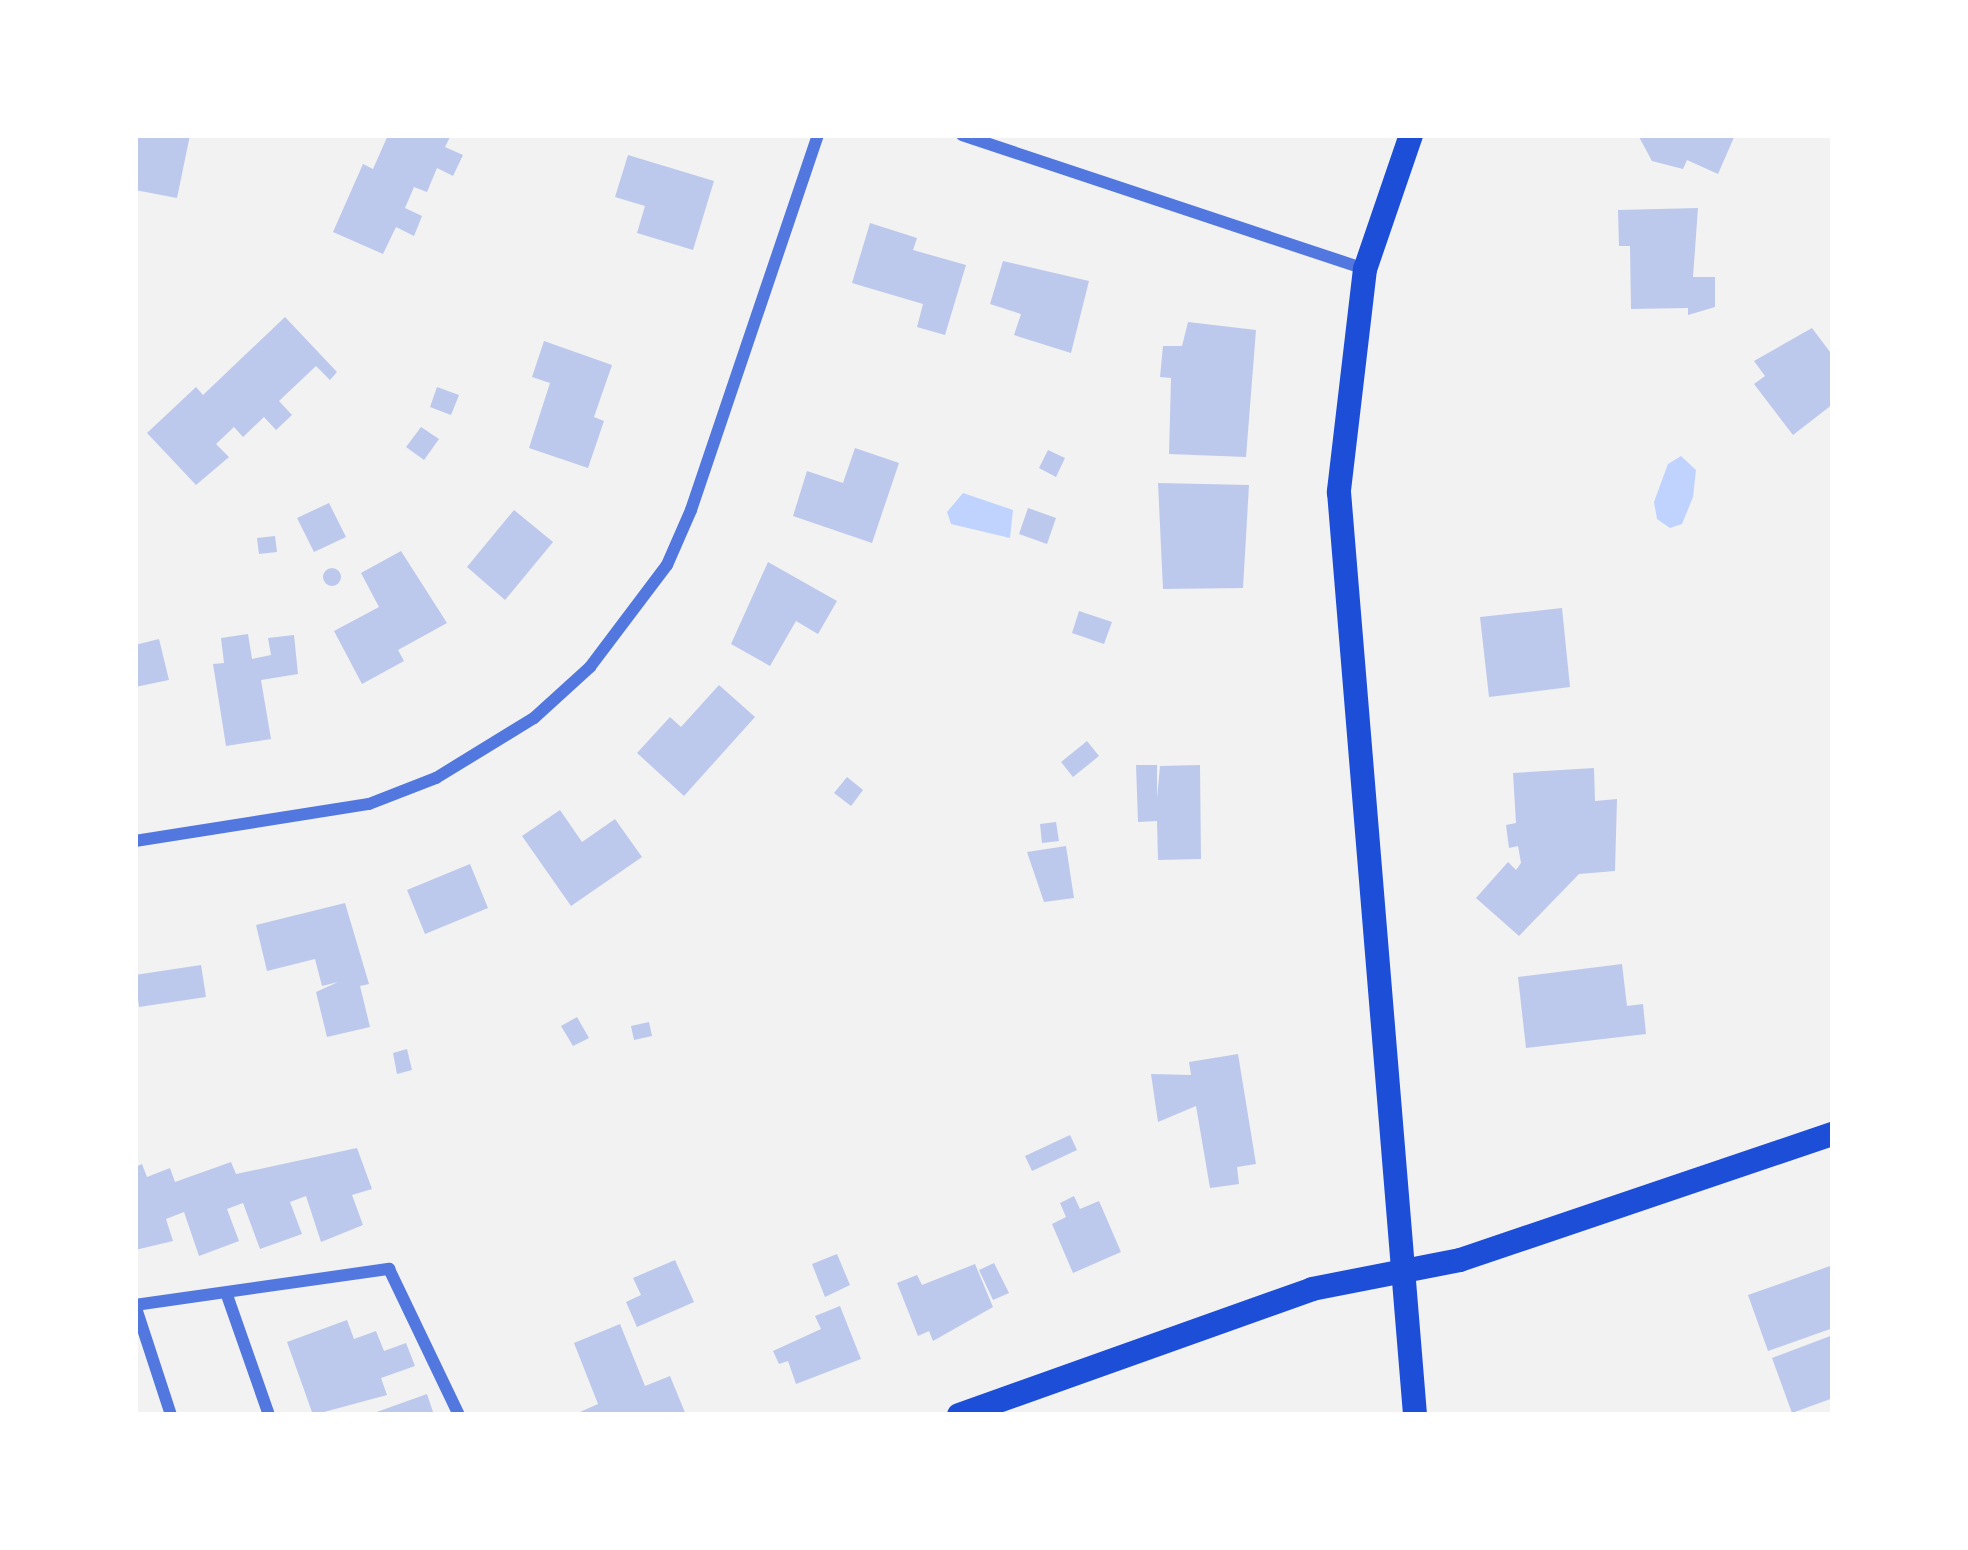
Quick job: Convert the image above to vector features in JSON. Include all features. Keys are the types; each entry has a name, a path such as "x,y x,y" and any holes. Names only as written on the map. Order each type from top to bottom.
{"main road":[{"path":"1411,135 1365,269 1339,492 1414,1415"},
{"path":"959,1415 1312,1289 1460,1260 1833,1134"}],"street":[{"path":"135,842 369,804 436,778 534,718 590,667 667,565 691,510 818,135"},
{"path":"962,135 1365,269"},
{"path":"171,1415 135,1305 228,1298 389,1270 459,1415"},
{"path":"228,1298 269,1415"}],"water":[{"path":"1681,456 1696,470 1693,497 1682,524 1670,528 1657,519 1654,502 1668,464"},
{"path":"963,493 1013,510 1010,538 951,524 947,512"}],"building":[{"path":"135,135 190,135 177,198 135,190"},
{"path":"388,135 451,135 445,147 463,155 453,176 437,168 427,192 414,187 405,208 422,216 414,236 396,227 383,254 333,232 363,164 373,169"},
{"path":"1638,135 1735,135 1718,174 1687,160 1683,169 1652,161"},
{"path":"628,155 714,181 693,250 637,233 645,206 615,197"},
{"path":"1698,208 1693,277 1715,277 1715,307 1688,315 1688,308 1631,309 1630,246 1619,246 1618,210"},
{"path":"870,223 917,238 913,250 966,265 945,335 917,327 923,304 852,283"},
{"path":"1003,261 1089,281 1071,353 1014,335 1021,314 990,304"},
{"path":"285,317 337,372 330,380 316,366 279,401 292,415 276,430 264,417 243,437 234,427 216,444 229,457 196,485 147,433 196,387 203,395"},
{"path":"1188,322 1256,330 1246,457 1169,454 1171,378 1160,377 1163,346 1182,346"},
{"path":"1812,328 1833,356 1833,404 1793,435 1754,384 1765,376 1754,361"},
{"path":"544,341 612,365 594,417 604,421 588,468 529,448 550,383 532,377"},
{"path":"437,387 459,395 451,415 430,407"},
{"path":"421,427 439,439 424,460 406,447"},
{"path":"855,448 899,463 872,543 793,516 807,471 843,483"},
{"path":"1048,450 1065,458 1056,477 1039,468"},
{"path":"1158,483 1249,485 1243,588 1163,589"},
{"path":"329,503 346,537 314,552 297,518"},
{"path":"1028,508 1056,518 1047,544 1019,534"},
{"path":"514,510 553,542 505,600 467,567"},
{"path":"275,536 277,552 259,554 257,538"},
{"path":"401,551 447,623 398,650 404,661 362,684 334,631 379,607 361,573"},
{"path":"768,562 837,601 818,634 796,621 770,666 731,644"},
{"path":"332,568 341,577 332,586 323,577"},
{"path":"1562,608 1570,687 1489,697 1480,617"},
{"path":"1079,611 1112,622 1104,644 1072,633"},
{"path":"248,634 252,659 271,655 268,638 294,635 298,674 261,680 271,739 226,746 213,664 224,663 221,638"},
{"path":"159,639 169,680 135,687 135,645"},
{"path":"719,685 755,717 684,796 637,753 670,717 681,727"},
{"path":"1087,741 1099,756 1073,777 1061,762"},
{"path":"1136,765 1157,765 1157,798 1160,766 1200,765 1201,859 1158,860 1157,821 1138,822"},
{"path":"1594,768 1595,801 1617,799 1615,871 1579,874 1519,936 1476,898 1508,862 1516,870 1521,863 1518,846 1509,848 1506,825 1516,823 1513,773"},
{"path":"847,777 863,790 851,806 834,793"},
{"path":"560,810 582,842 615,819 642,857 571,906 522,836"},
{"path":"1056,822 1059,841 1042,843 1040,824"},
{"path":"1066,846 1074,898 1044,902 1027,852"},
{"path":"470,864 488,908 425,934 407,890"},
{"path":"345,903 369,984 360,986 370,1027 327,1037 316,992 338,982 322,986 315,959 267,971 256,925"},
{"path":"1622,964 1627,1006 1643,1004 1646,1034 1526,1048 1518,977"},
{"path":"201,965 206,997 139,1007 135,975"},
{"path":"577,1017 589,1038 573,1046 561,1026"},
{"path":"649,1022 652,1036 634,1040 631,1026"},
{"path":"407,1049 412,1070 397,1074 393,1053"},
{"path":"1238,1054 1256,1164 1237,1167 1239,1184 1210,1188 1196,1106 1158,1122 1151,1074 1191,1075 1189,1062"},
{"path":"1070,1135 1077,1150 1032,1171 1025,1156"},
{"path":"357,1148 372,1189 352,1195 363,1225 321,1242 306,1196 290,1202 302,1234 260,1249 243,1203 227,1209 239,1241 199,1256 184,1212 166,1219 173,1241 135,1250 135,1167 142,1164 147,1177 170,1168 175,1182 231,1162 236,1174"},
{"path":"1074,1196 1080,1209 1099,1201 1121,1252 1073,1273 1052,1224 1066,1217 1060,1203"},
{"path":"837,1254 850,1285 825,1297 812,1264"},
{"path":"675,1260 694,1302 637,1327 626,1302 641,1295 633,1278"},
{"path":"994,1263 1009,1293 993,1300 979,1270"},
{"path":"975,1264 993,1307 933,1341 929,1331 918,1336 897,1283 917,1275 922,1285"},
{"path":"1833,1265 1833,1328 1768,1351 1748,1295"},
{"path":"840,1306 861,1359 796,1384 788,1361 779,1364 773,1351 821,1329 815,1316"},
{"path":"347,1320 354,1339 376,1331 384,1351 406,1343 415,1366 381,1378 387,1395 313,1415 287,1342"},
{"path":"620,1324 645,1386 670,1376 686,1415 573,1415 598,1404 574,1343"},
{"path":"1833,1335 1833,1398 1792,1413 1772,1358"},
{"path":"427,1394 434,1415 371,1415 371,1414"}]}
